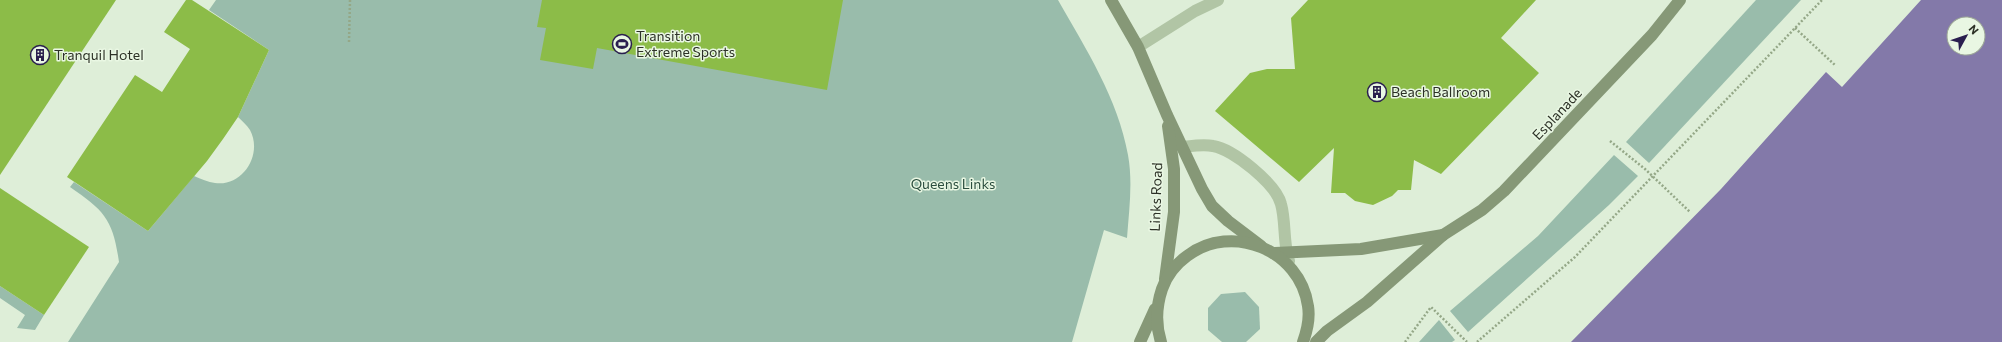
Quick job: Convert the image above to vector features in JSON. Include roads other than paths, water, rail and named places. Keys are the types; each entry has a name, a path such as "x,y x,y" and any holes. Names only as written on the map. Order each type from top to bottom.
{"street":[{"name":"Links Road","path":"1111,0 1138,47 1167,115 1202,189 1212,206 1228,221 1261,246"},
{"name":"Esplanade","path":"1316,342 1327,331 1367,302 1443,235 1482,210 1517,178 1652,35 1680,0"},
{"name":"Links Road","path":"1165,280 1174,212 1174,169 1167,115"},
{"name":"Esplanade","path":"1280,253 1361,249 1443,235"},
{"path":"1140,342 1157,305 1165,280 1178,263 1196,249 1217,242 1239,240 1280,253 1291,268 1302,286 1308,307 1308,328 1303,342"},
{"path":"1157,305 1157,329 1161,342"}],"lane":[{"path":"1138,47 1195,12 1218,0"},
{"path":"1182,146 1213,146 1226,150 1241,159 1262,178 1277,195 1281,204 1280,253"}],"place":[{"name":"Transition Extreme Sports","path":"622,44"},
{"name":"Tranquil Hotel","path":"40,55"},
{"name":"Beach Ballroom","path":"1377,92"}],"park label":[{"name":"Queens Links","path":"953,184"}]}
